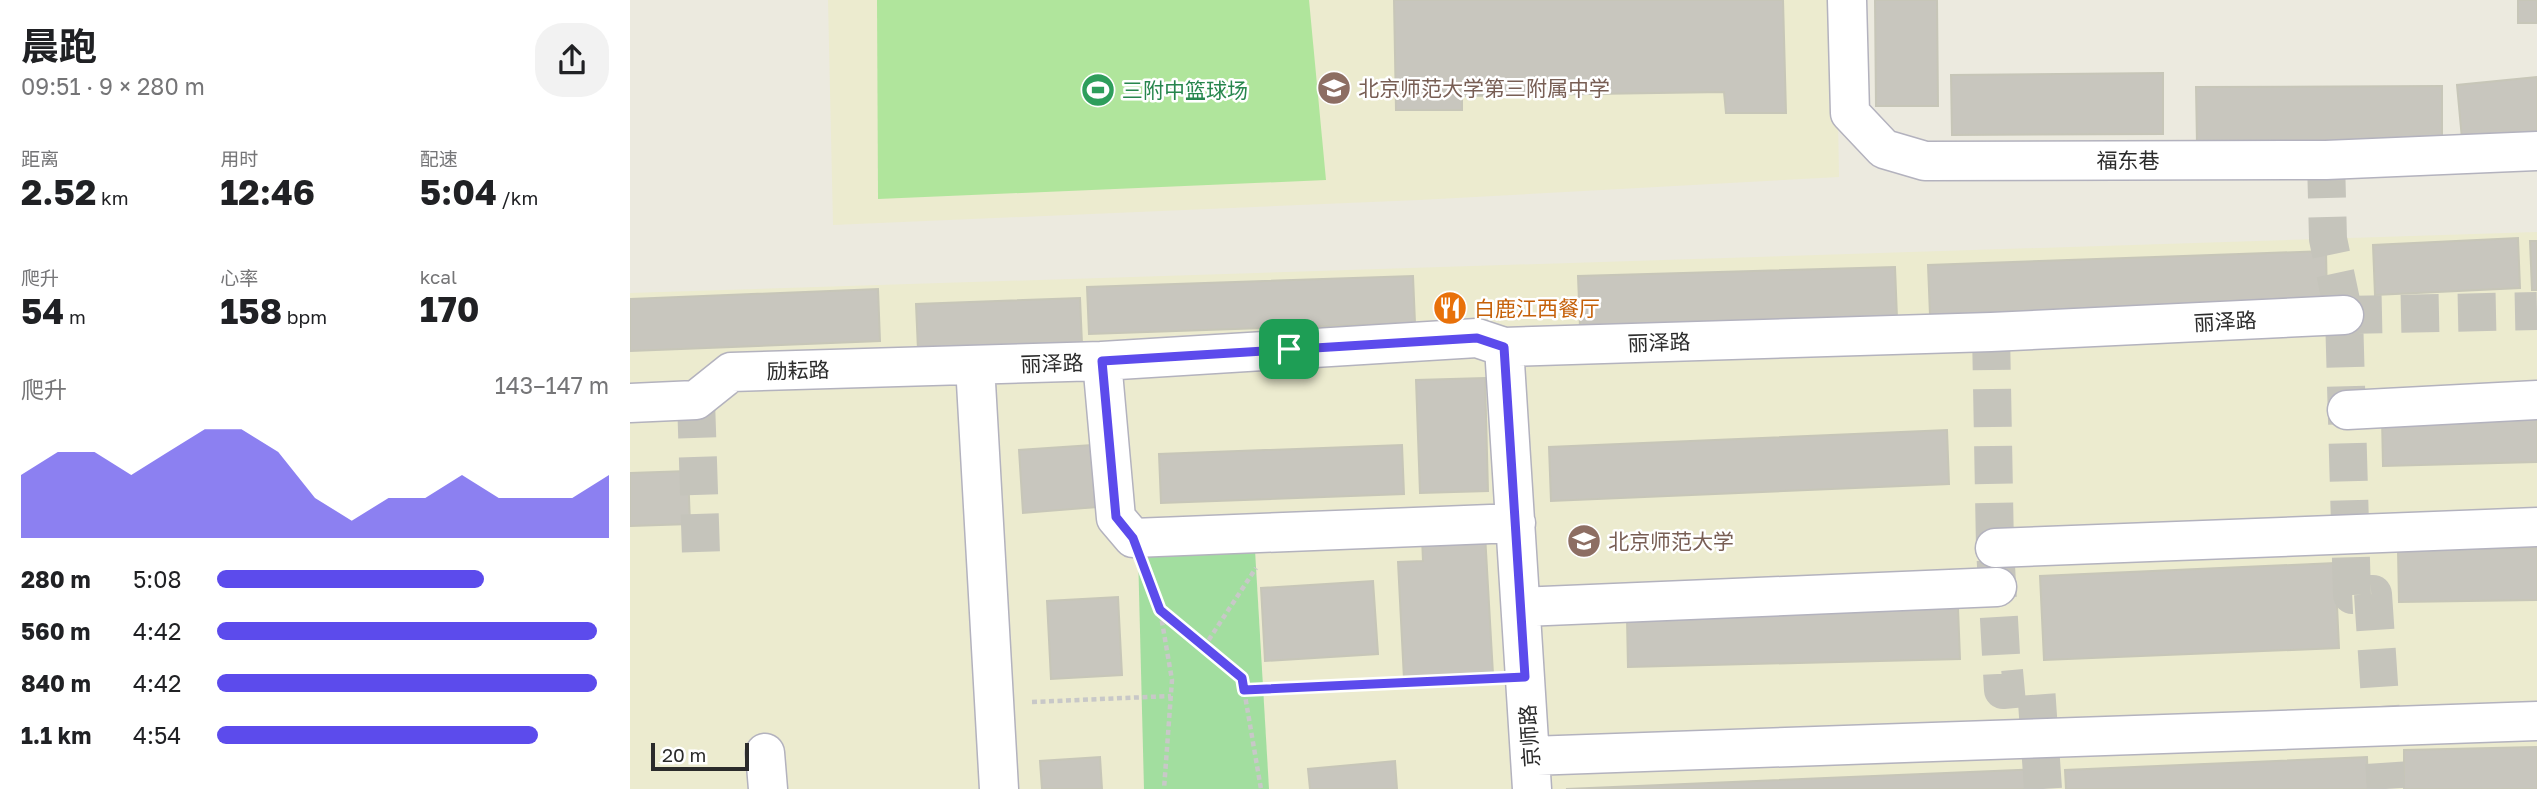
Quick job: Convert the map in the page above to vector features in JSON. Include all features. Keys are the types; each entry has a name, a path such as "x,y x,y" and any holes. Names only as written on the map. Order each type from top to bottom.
{"street":[{"name":"福东巷","path":"1847,0 1850,113 1884,149 1925,161 2326,160 2537,151"},
{"name":"丽泽路","path":"975,365 1102,361 1477,338 1504,347 1977,332 2344,316"},
{"name":"京师路","path":"1504,347 1531,773"},
{"path":"1102,361 1116,517 1133,538 1516,523"},
{"path":"975,365 999,789"},
{"name":"励耘路","path":"630,403 696,400 731,372 975,365"},
{"path":"2347,410 2537,400"},
{"path":"1994,548 2537,527"},
{"path":"1521,607 1997,587"},
{"path":"1531,773 2537,721"}],"path":[{"path":"1204,647 1280,532"},
{"path":"1133,538 1160,610 1172,680 1164,789"},
{"path":"1160,610 1242,678 1261,789"},
{"path":"1244,690 1525,677"},
{"path":"1032,702 1171,696"}],"shaded area":[{"name":"北京师范大学第三附属中学","path":"828,0 1836,0 1839,177 1419,200 833,225"},
{"name":"北京师范大学","path":"2537,232 2537,789 630,789 630,293"}],"green space":[{"name":"三附中篮球场","path":"877,0 1309,0 1326,180 878,199"},
{"path":"1255,550 1269,789 1144,789 1138,552"}],"building":[{"path":"1394,0 1783,0 1786,113 1726,113 1724,92 1462,96 1462,110 1396,110"},
{"path":"1875,0 1937,0 1938,106 1876,106"},
{"path":"2518,0 2537,0 2537,23 2518,23"},
{"path":"2163,73 2163,134 1952,135 1951,75"},
{"path":"2537,77 2537,132 2462,139 2457,85"},
{"path":"2442,86 2442,142 2197,143 2196,87"},
{"path":"2518,238 2520,288 2375,295 2373,245"},
{"path":"2530,241 2537,241 2537,290 2532,290"},
{"path":"2326,251 2327,302 1930,315 1928,265"},
{"path":"1895,267 1897,318 1580,327 1578,276"},
{"path":"1413,276 1415,323 1089,334 1087,287"},
{"path":"878,289 880,341 630,351 630,299"},
{"path":"1080,298 1082,344 918,350 916,304"},
{"path":"1485,378 1488,491 1420,493 1416,380"},
{"path":"2537,414 2537,462 2383,466 2382,418"},
{"path":"1947,430 1949,484 1551,501 1549,447"},
{"path":"1092,445 1097,507 1023,513 1019,450"},
{"path":"1402,445 1404,494 1161,503 1159,454"},
{"path":"688,471 690,524 630,526 630,473"},
{"path":"1485,534 1493,674 1404,679 1398,562 1423,561 1422,537"},
{"path":"2537,548 2537,600 2399,602 2398,550"},
{"path":"2335,563 2339,648 2044,660 2040,576"},
{"path":"1373,581 1378,654 1265,661 1261,588"},
{"path":"1118,597 1122,675 1051,679 1047,601"},
{"path":"1958,608 1960,659 1628,667 1627,618"},
{"path":"2537,747 2537,789 2404,789 2404,750"},
{"path":"1100,757 1102,789 1042,789 1040,761"},
{"path":"2367,757 2368,789 2066,789 2065,770"},
{"path":"1395,761 1397,789 1310,789 1308,769"},
{"path":"2037,769 2038,789 1566,789 2018,770"}],"tunnel":[{"path":"2326,160 2328,239 2344,315 2352,595 2373,594 2386,789"},
{"path":"2344,315 2537,311"},
{"path":"1991,332 1995,548 2003,690 2036,687 2043,789"},
{"path":"696,400 701,554"}],"place":[{"name":"北京师范大学第三附属中学","path":"1334,88"},
{"name":"三附中篮球场","path":"1098,90"},
{"name":"白鹿江西餐厅","path":"1450,308"},
{"name":"北京师范大学","path":"1584,541"}],"route":[{"path":"1477,338 1504,347 1525,677 1244,690 1242,678 1160,610 1133,538 1116,517 1102,361 1289,349 1477,338"}]}
